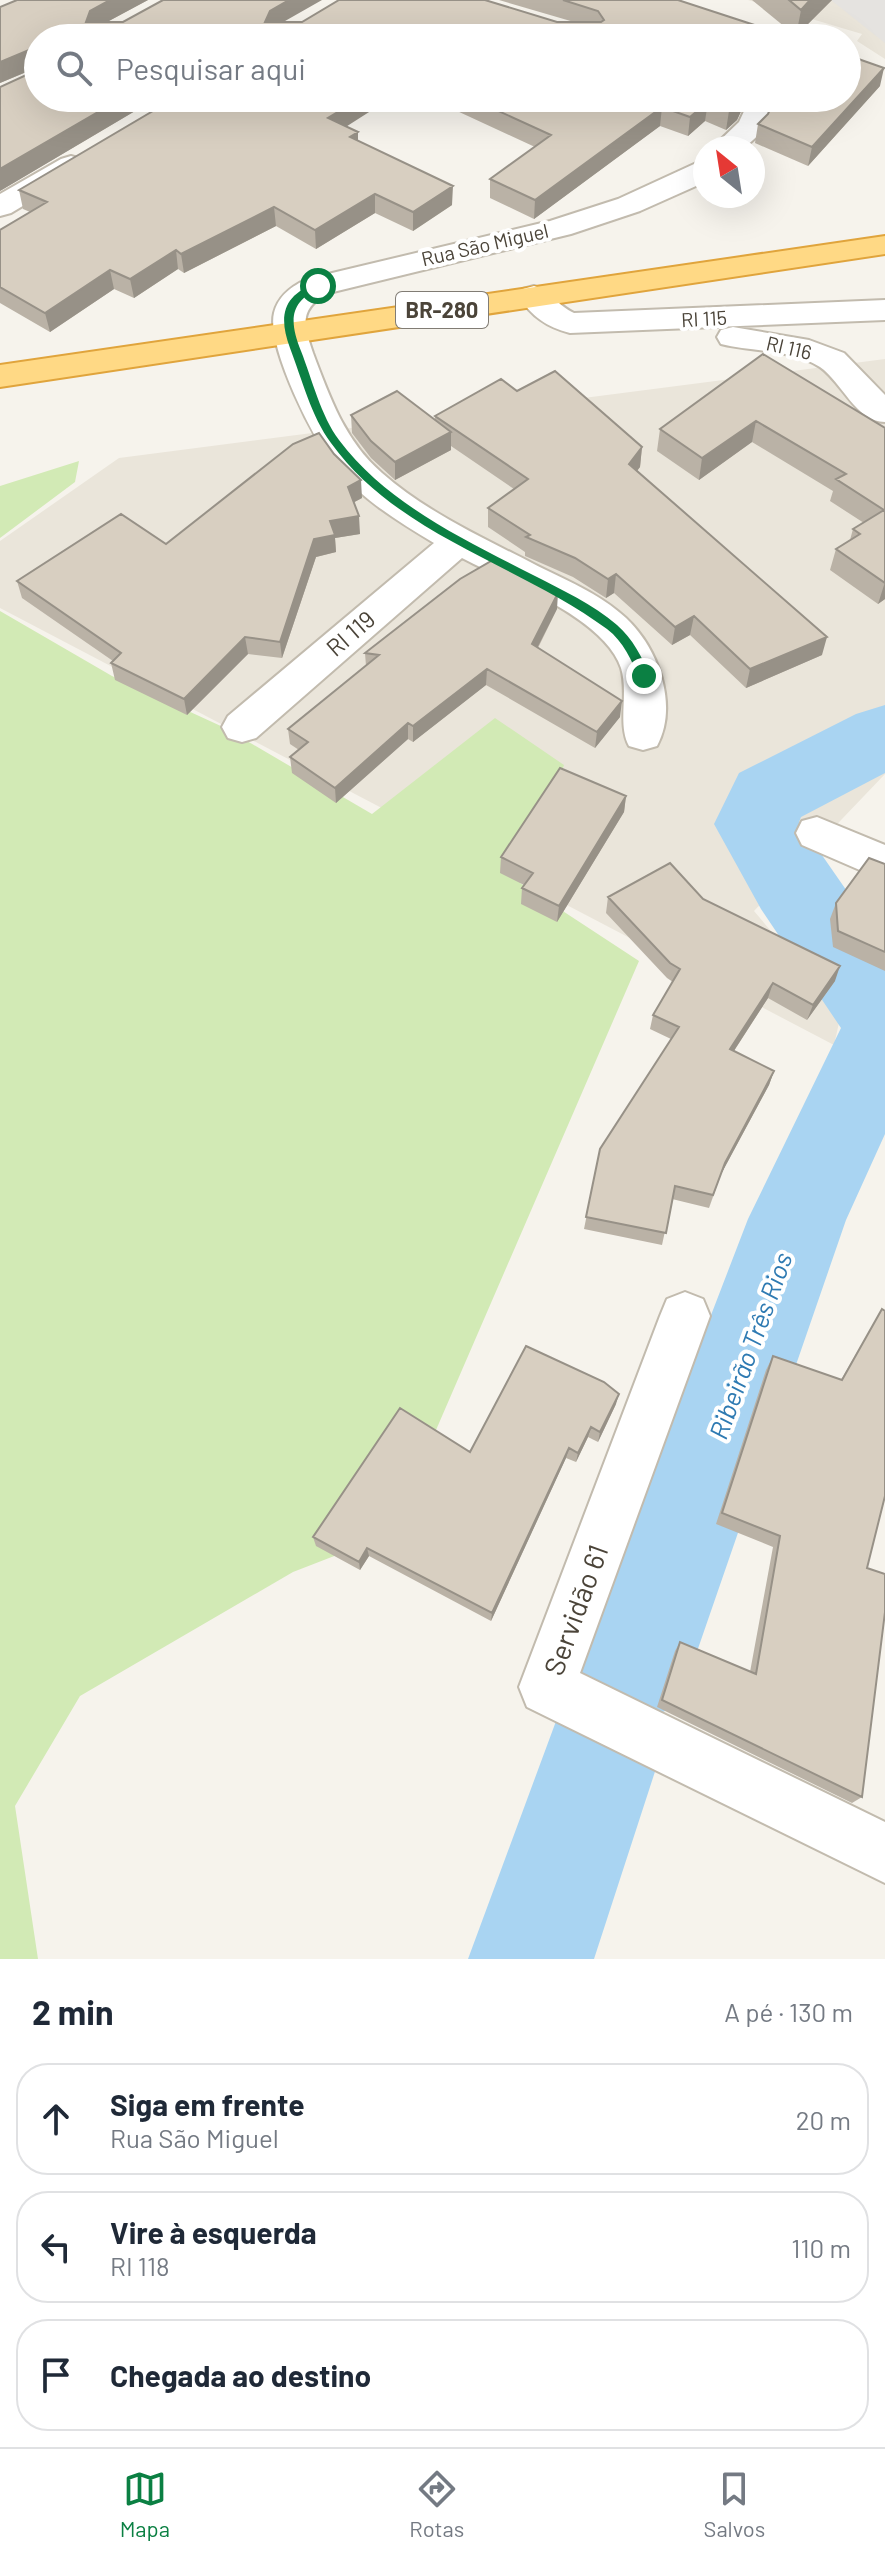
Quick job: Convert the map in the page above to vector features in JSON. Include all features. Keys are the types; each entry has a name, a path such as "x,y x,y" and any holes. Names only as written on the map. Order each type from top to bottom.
{"highway":[{"name":"BR-280","path":"0,376 885,245"}],"street":[{"path":"741,136 752,126 758,112"},
{"path":"0,207 91,153"},
{"name":"Rua São Miguel","path":"289,333 291,302 301,292 560,228 629,205 693,177"},
{"name":"RI 115","path":"534,296 560,321 626,323 885,310"},
{"name":"RI 116","path":"626,323 809,350 832,360 882,412"},
{"path":"289,333 323,421 335,442 377,486 459,541 572,599 614,629 635,654 644,676 647,699 643,735"},
{"name":"RI 119","path":"242,727 459,541"},
{"path":"817,833 885,864"},
{"name":"Servidão 61","path":"685,1316 547,1687 885,1853"}],"shaded area":[{"path":"748,0 885,0 885,59 861,44 861,24 828,24"},
{"path":"831,0 885,0 885,43"},
{"path":"885,359 885,774 754,911 841,1014 834,1045 0,608 0,541 119,458"}],"green space":[{"path":"79,461 75,482 0,538 0,486"},
{"path":"0,611 112,676 223,727 372,814 495,718 564,765 520,883 639,961 391,1534 293,1572 80,1696 15,1806 38,1959 0,1959"}],"building":[{"path":"17,0 110,0 90,11 86,22 123,22 163,0 289,0 270,11 265,22 302,22 339,0 485,0 557,22 601,22 604,20 598,11 563,0 678,0 751,24 24,24 24,52 0,62 0,7"},
{"path":"789,0 810,0 801,10"},
{"path":"861,60 884,68 861,93"},
{"path":"24,76 24,112 98,112 0,169 0,87"},
{"path":"151,112 338,112 328,118 358,132 350,137 453,186 413,212 375,194 315,230 274,207 181,254 176,250 130,279 110,270 45,313 0,287 0,230 47,202 19,190"},
{"path":"501,112 655,112 535,200 490,179 551,135"},
{"path":"676,112 696,112 690,117"},
{"path":"844,112 812,147 758,124 768,114"},
{"path":"763,354 885,428 885,583 836,549 860,534 853,529 884,510 836,479 846,474 756,421 702,458 660,429"},
{"path":"555,371 642,447 629,464 827,637 750,669 694,616 675,627 616,574 608,579 575,558 526,537 530,535 488,508 528,479 435,416 501,379 517,391"},
{"path":"397,391 451,432 395,462 371,441 351,415"},
{"path":"319,433 334,454 361,480 348,487 359,516 330,521 335,535 314,539 280,642 245,637 184,699 111,663 121,653 17,581 121,514 166,544 293,444"},
{"path":"493,560 558,593 532,644 622,701 597,732 487,669 413,726 408,723 335,788 290,757 308,742 288,729 379,655 365,653 460,579"},
{"path":"560,768 626,796 559,906 522,888 533,873 501,857"},
{"path":"869,858 885,864 885,952 838,931 836,903"},
{"path":"670,863 703,899 840,966 813,1005 773,983 730,1049 774,1071 725,1163 713,1195 675,1186 666,1233 586,1217 600,1149 679,1027 653,1015 680,969 670,963 608,897"},
{"path":"882,1309 885,1311 885,1496 867,1568 885,1574 885,1612 862,1797 662,1700 680,1642 756,1674 780,1536 722,1513 773,1356 842,1380"},
{"path":"526,1346 604,1382 619,1394 600,1432 591,1427 578,1453 569,1448 492,1613 367,1548 359,1562 313,1537 400,1408 470,1452"}],"waterway":[{"name":"Ribeirão Três Rios","path":"885,736 768,796 756,824 792,884 885,1018"},
{"name":"Ribeirão Três Rios","path":"634,1666 797,1219 885,1033"},
{"name":"Ribeirão Três Rios","path":"531,1959 604,1747"}],"route":[{"path":"318,286 301,292 291,302 289,333 323,421 335,442 377,486 422,518 459,541 572,599 614,629 635,654 644,676"}]}
